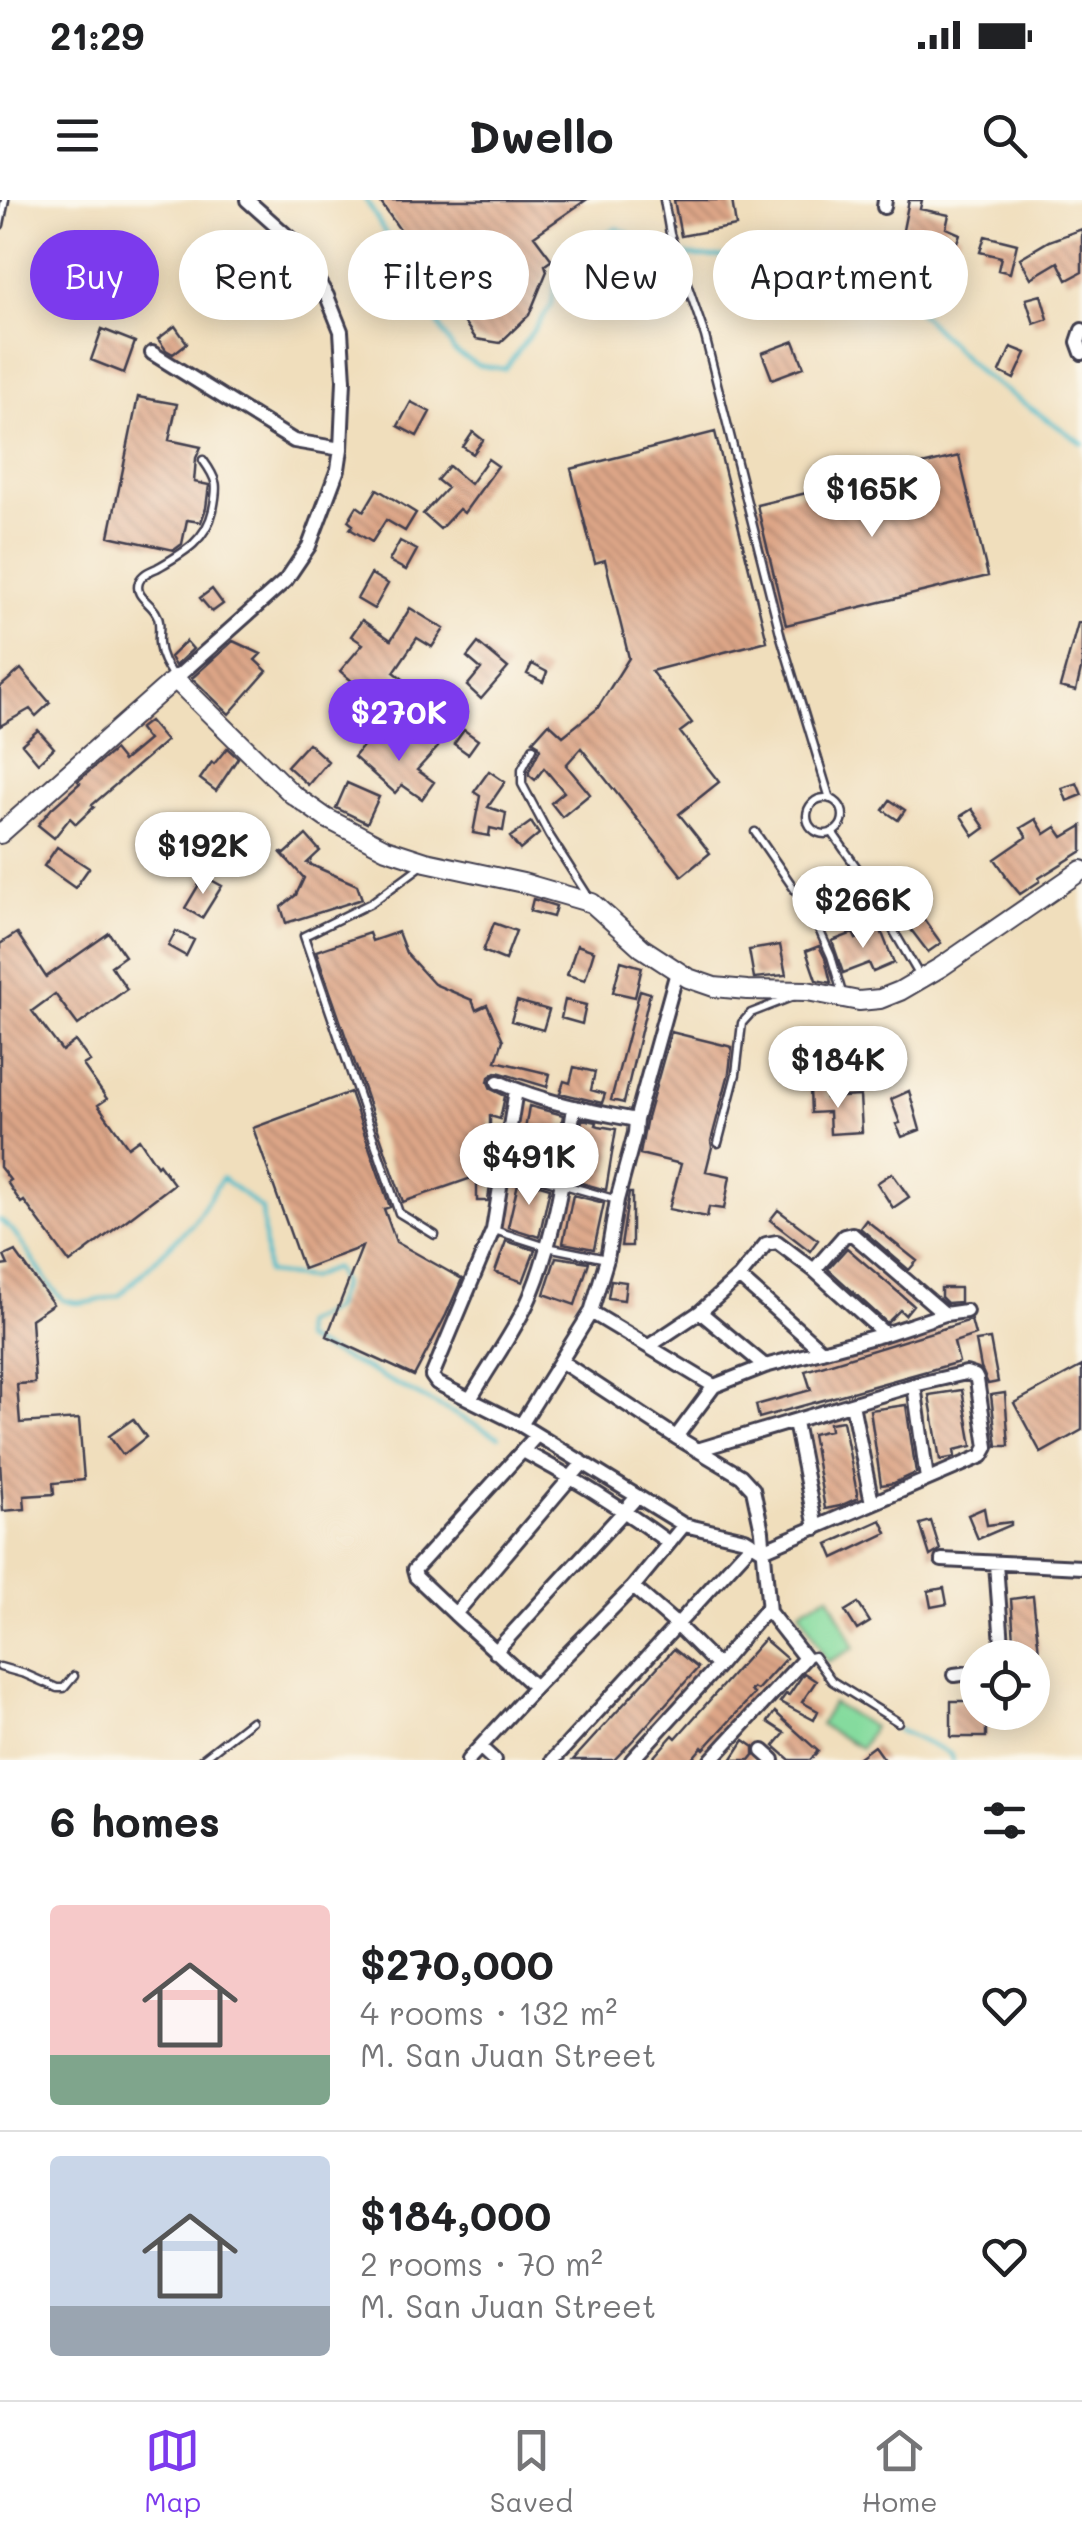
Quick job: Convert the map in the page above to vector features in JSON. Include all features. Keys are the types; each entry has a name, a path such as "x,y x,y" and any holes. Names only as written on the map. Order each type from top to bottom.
{"street":[{"path":"0,834 286,580 310,546 341,449 341,331 327,296 294,242 247,200"},
{"path":"1082,330 1078,342 1082,354"},
{"path":"152,353 294,440 341,449"},
{"path":"175,679 292,794 326,818 386,849 426,862 592,903 642,948 678,972 714,987 807,991 859,1001 880,998 922,979 1082,870"},
{"path":"521,1425 591,1312 607,1258 636,1120 678,972"},
{"path":"498,1082 574,1108 636,1120"},
{"path":"516,1090 493,1230 432,1376 437,1382 521,1425 684,1524 733,1535 757,1546 816,1528 982,1456 987,1447 975,1376 966,1374 914,1385 698,1450"},
{"path":"470,1398 528,1300 547,1247 562,1185 574,1108"},
{"path":"814,1270 844,1236 852,1234 945,1314"},
{"path":"649,1346 700,1312 739,1278 772,1241 814,1270 885,1334"},
{"path":"739,1278 822,1351"},
{"path":"676,1437 714,1386 765,1366 966,1311"},
{"path":"591,1312 714,1386"},
{"path":"700,1312 765,1366"},
{"path":"552,1760 677,1625 757,1546 762,1531 752,1490 741,1476 562,1362"},
{"path":"914,1385 927,1479"},
{"path":"852,1404 872,1503"},
{"path":"795,1422 816,1528"},
{"path":"534,1687 416,1578 414,1570 537,1435"},
{"path":"523,1450 571,1476 668,1542"},
{"path":"455,1614 583,1463"},
{"path":"495,1652 637,1496"},
{"path":"468,1760 633,1587 684,1524"},
{"path":"712,1760 804,1658 769,1612 757,1546"},
{"path":"942,1560 1082,1567"},
{"path":"996,1564 1002,1640"},
{"path":"633,1587 718,1666"},
{"path":"632,1760 768,1607"},
{"path":"954,1675 960,1674"},
{"path":"480,1747 494,1760"}],"lane":[{"path":"0,225 5,200"},
{"path":"664,200 670,234 705,336 781,637 830,799"},
{"path":"175,679 163,660 160,622 139,594 137,584 143,576 188,550 210,524 218,488 203,460"},
{"path":"533,748 522,769 522,784 592,903"},
{"path":"817,800 837,802 842,815 838,828 832,832 819,833 808,824 808,810 817,800"},
{"path":"755,832 813,916 831,956 843,999"},
{"path":"832,832 922,979"},
{"path":"426,862 371,903 304,936 399,1213 435,1235"},
{"path":"718,1143 736,1074 742,1023 751,1013 807,991"},
{"path":"504,1168 618,1200"},
{"path":"493,1230 547,1247 607,1258"},
{"path":"804,1658 814,1656 832,1681 898,1722"},
{"path":"0,1667 58,1688 64,1688 74,1676"},
{"path":"201,1760 251,1722"}],"green space":[{"path":"829,1595 855,1648 827,1662 800,1610"},
{"path":"832,1703 873,1727 861,1748 820,1725"}],"building":[{"path":"379,200 586,200 534,236 549,256 549,262 529,315 529,230 400,230"},
{"path":"674,200 732,200 736,226 693,234 693,230 680,230"},
{"path":"909,200 922,200 920,209 949,215 946,228 951,230 903,230"},
{"path":"1082,229 1082,272 1067,280 1058,262 1031,278 1020,258 1049,241"},
{"path":"985,236 1017,244 1010,273 998,270 1001,257 980,252"},
{"path":"1041,295 1048,319 1034,324 1026,299"},
{"path":"463,320 524,320 500,343 476,339"},
{"path":"175,326 187,343 173,354 158,339"},
{"path":"102,329 135,342 124,373 91,360"},
{"path":"794,341 804,367 772,379 762,353"},
{"path":"1011,347 1026,353 1014,379 1000,372"},
{"path":"138,397 177,404 169,440 201,447 194,482 209,485 206,508 201,522 187,520 182,544 174,550 109,536"},
{"path":"411,402 430,412 417,436 398,426"},
{"path":"473,432 483,440 473,454 463,447"},
{"path":"715,432 767,641 651,671 692,723 680,732 719,782 679,814 710,853 682,876 581,748 566,765 590,794 562,817 551,803 564,792 544,768 535,780 529,771 540,749 533,741 549,723 563,736 597,709 629,658 605,560 595,563 571,469"},
{"path":"959,456 988,576 786,625 757,505"},
{"path":"488,459 498,466 464,513 459,509 440,529 423,514 447,488 437,480 449,466 470,484"},
{"path":"377,489 416,513 405,531 386,520 372,542 350,529 353,525 348,521 357,506 364,511"},
{"path":"400,541 417,550 406,570 389,561"},
{"path":"371,574 388,584 374,609 357,599"},
{"path":"212,589 223,604 212,612 200,598"},
{"path":"410,608 444,629 432,647 417,638 394,672 407,682 390,706 340,671 363,644 351,636 362,620 391,640"},
{"path":"1078,623 1082,623 1082,665 1076,691 1060,687"},
{"path":"186,641 193,649 175,666 170,657"},
{"path":"233,641 261,654 255,660 267,671 229,714 192,678"},
{"path":"478,643 508,668 481,699 467,686 481,669 467,657"},
{"path":"532,664 547,672 543,682 527,674"},
{"path":"21,669 50,703 36,716 30,709 0,726 0,687"},
{"path":"149,721 166,741 92,805 76,824 70,818 54,838 38,825 78,781 114,750 123,761 148,740 139,729"},
{"path":"38,730 54,748 38,763 22,744"},
{"path":"464,730 478,740 468,754 454,744"},
{"path":"423,733 438,747 417,770 434,782 422,799 402,785 395,793 354,757 373,734 397,754"},
{"path":"308,743 328,761 308,785 287,766"},
{"path":"227,748 238,758 216,791 200,779"},
{"path":"489,771 505,782 488,807 506,813 503,831 490,828 489,836 473,833 480,796 474,792"},
{"path":"347,783 379,797 367,823 336,808"},
{"path":"1077,783 1082,795 1067,801 1062,788"},
{"path":"890,800 905,810 898,820 883,810"},
{"path":"972,809 985,828 974,836 961,816"},
{"path":"1036,819 1045,834 1056,827 1063,837 1082,826 1082,851 1020,894 995,859 1027,837 1021,828"},
{"path":"531,822 539,834 520,850 510,837"},
{"path":"306,835 320,851 307,863 357,885 362,899 286,923 281,907 296,895 304,878 280,852 285,854"},
{"path":"57,847 89,868 75,888 44,866"},
{"path":"892,875 941,943 928,952 877,885"},
{"path":"204,876 222,886 202,918 185,908"},
{"path":"846,891 856,904 826,928 819,913"},
{"path":"533,899 556,906 553,917 530,911"},
{"path":"494,923 516,931 505,960 483,951"},
{"path":"880,928 894,963 873,972 869,963 843,973 832,941 853,933 856,939"},
{"path":"176,931 194,940 186,956 168,946"},
{"path":"398,932 406,953 434,984 472,1000 476,1010 487,1005 503,1040 496,1061 550,1074 547,1087 496,1072 489,1077 491,1089 505,1096 500,1119 490,1116 488,1201 477,1201 477,1176 403,1202 316,951 369,933 372,941"},
{"path":"17,933 46,977 109,933 125,956 111,966 127,989 78,1025 55,994 32,1011 62,1051 75,1041 90,1061 83,1065 107,1099 98,1105 128,1147 139,1139 174,1184 70,1263 24,1201 21,1203 0,1167 0,944"},
{"path":"577,945 594,951 585,980 567,975"},
{"path":"780,945 786,975 754,978 749,950"},
{"path":"819,946 831,983 816,980 806,951"},
{"path":"621,961 642,967 635,997 613,992"},
{"path":"640,990 650,993 624,1103 611,1100"},
{"path":"565,1000 586,1005 582,1024 561,1018"},
{"path":"517,1001 549,1010 543,1030 511,1021"},
{"path":"671,1032 732,1047 706,1171 730,1176 724,1209 709,1207 707,1217 669,1209 681,1164 640,1154"},
{"path":"574,1067 595,1072 591,1090 605,1094 602,1103 560,1093 564,1081 570,1083"},
{"path":"825,1088 826,1098 860,1096 862,1132 830,1134 829,1112 811,1113 810,1089"},
{"path":"909,1091 920,1130 902,1137 891,1099"},
{"path":"350,1092 390,1207 384,1209 396,1242 462,1279 414,1376 327,1336 362,1247 303,1269 253,1128"},
{"path":"529,1106 563,1115 553,1175 519,1165"},
{"path":"582,1119 616,1129 606,1190 574,1181"},
{"path":"892,1173 909,1197 893,1208 877,1183"},
{"path":"519,1179 550,1188 539,1237 508,1227"},
{"path":"629,1193 632,1246 621,1246"},
{"path":"573,1195 604,1203 594,1249 563,1243"},
{"path":"778,1210 818,1240 810,1251 770,1220"},
{"path":"866,1220 917,1261 909,1270 860,1228"},
{"path":"506,1241 535,1250 523,1282 495,1272"},
{"path":"847,1248 913,1305 905,1315 900,1310 887,1323 828,1269"},
{"path":"15,1251 53,1304 31,1319 35,1383 17,1384 20,1423 79,1419 84,1480 53,1483 54,1494 24,1496 25,1509 3,1511 0,1266 8,1265 4,1256"},
{"path":"556,1257 589,1262 575,1305 544,1294"},
{"path":"611,1280 626,1282 624,1300 608,1298"},
{"path":"941,1288 960,1288 960,1302 947,1303 941,1297"},
{"path":"971,1320 975,1335 954,1342 959,1362 759,1418 756,1405 811,1390 805,1371"},
{"path":"990,1339 998,1382 988,1384 976,1341"},
{"path":"1082,1366 1082,1430 1041,1453 1014,1403"},
{"path":"962,1390 972,1446 954,1450 955,1457 940,1460 929,1395"},
{"path":"1005,1393 1009,1446 997,1446 991,1395"},
{"path":"906,1405 916,1473 881,1485 870,1410"},
{"path":"133,1419 146,1437 123,1455 109,1436"},
{"path":"843,1421 858,1498 825,1509 812,1434 830,1430 829,1423"},
{"path":"984,1508 987,1525 1011,1525 978,1539 968,1515"},
{"path":"881,1520 887,1533 834,1558 828,1544"},
{"path":"931,1521 940,1550 930,1556 920,1524"},
{"path":"944,1588 947,1604 931,1607 928,1591"},
{"path":"1033,1596 1038,1640 1014,1640 1011,1599"},
{"path":"858,1603 870,1622 857,1630 845,1611"},
{"path":"764,1639 786,1658 757,1690 750,1691 754,1694 704,1749 691,1760 651,1760 673,1735 676,1738"},
{"path":"674,1649 698,1668 637,1736 614,1760 573,1760"},
{"path":"804,1673 816,1681 802,1702 818,1711 814,1720 780,1702"},
{"path":"951,1701 960,1701 960,1730 986,1730 986,1737 951,1737"},
{"path":"775,1712 818,1751 810,1760 790,1760 774,1746 785,1733 768,1722"},
{"path":"744,1740 754,1747 754,1755 750,1760 731,1760"},
{"path":"874,1746 884,1760 855,1760"}],"waterway":[{"path":"366,200 454,351 477,365 505,369 551,306 554,287 583,243 617,228 665,250 698,257 822,256 875,268 981,374 1082,443"},
{"path":"0,1220 14,1232 63,1300 92,1302 120,1295 194,1222 222,1178 262,1209 267,1273 309,1278 334,1268 342,1283 333,1309 302,1324 303,1340 499,1437"},
{"path":"898,1730 950,1754 953,1760"}]}
